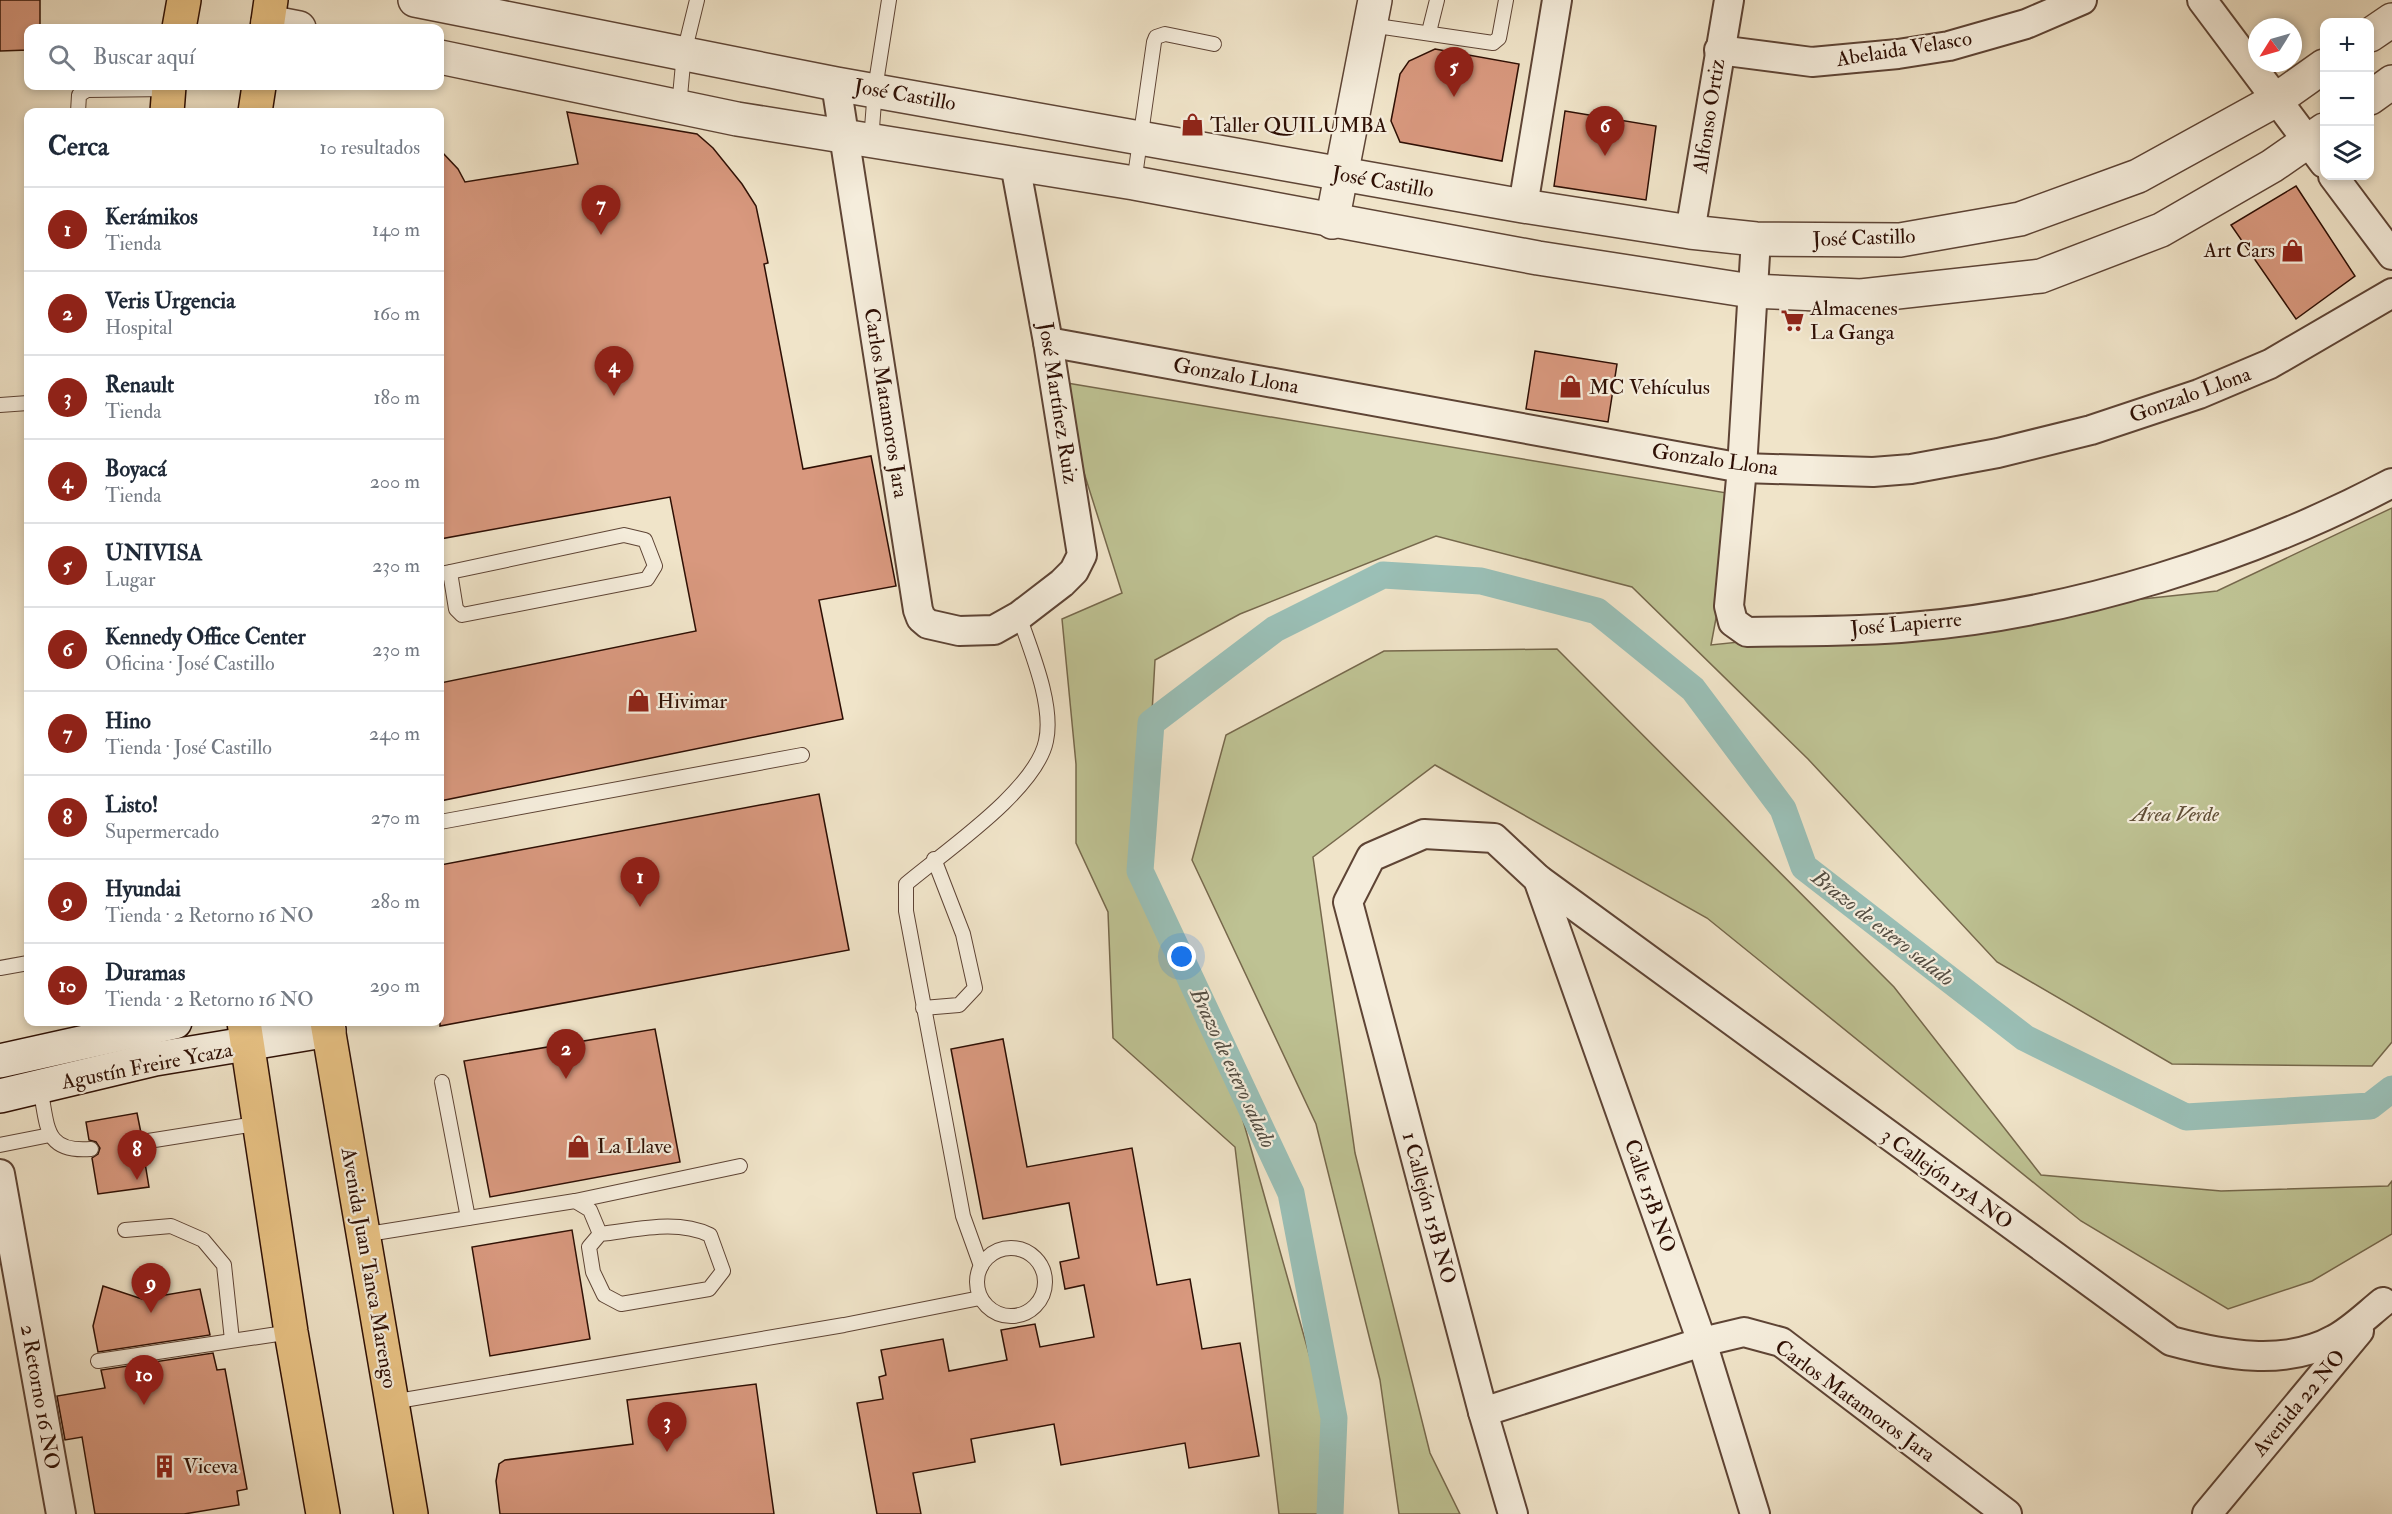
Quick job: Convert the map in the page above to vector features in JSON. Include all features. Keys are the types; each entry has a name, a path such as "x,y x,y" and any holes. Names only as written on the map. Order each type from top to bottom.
{"main road":[{"path":"180,24 184,0"},
{"path":"256,108 258,90"},
{"name":"Avenida Juan Tanca Marengo","path":"328,1026 411,1514"},
{"path":"246,1033 291,1332 323,1514"}],"street":[{"name":"José Castillo","path":"414,0 836,84 875,89 1523,206 1690,232 1756,239 1900,240 2020,219 2138,176 2276,100 2320,69"},
{"path":"1523,206 1557,0"},
{"name":"Alfonso Ortiz","path":"1690,232 1729,0"},
{"name":"Abelaida Velasco","path":"1719,50 1812,62 1898,54 1948,46 2026,24 2082,0"},
{"path":"444,58 679,107 857,139 1134,183 1332,222 1538,258 1752,291 1860,296 2041,276 2162,230 2272,166 2319,145 2276,100 2202,0"},
{"path":"1332,222 1373,13"},
{"path":"2374,32 2392,20"},
{"path":"2374,95 2392,82"},
{"name":"Carlos Matamoros Jara","path":"836,84 857,139 921,618 928,624 959,631 994,630 1019,616"},
{"name":"José Martínez Ruiz","path":"1015,164 1048,342 1082,555 1074,571 1019,616"},
{"path":"2336,180 2392,255"},
{"name":"José Lapierre","path":"1756,239 1742,468 1729,606 1733,622 1747,632 1911,627 2016,612 2121,588 2264,542 2309,524 2392,483"},
{"name":"Gonzalo Llona","path":"1048,342 1742,468 1828,472 1911,469 1998,453 2091,430 2235,380 2270,364 2392,293"},
{"name":"3 Callejón 15A NO","path":"1348,902 1371,856 1424,834 1494,838 1538,879 2171,1341 2216,1353 2259,1357 2308,1349 2335,1339 2388,1297"},
{"name":"Calle 15B NO","path":"1538,879 1702,1342 1755,1514"},
{"name":"1 Callejón 15B NO","path":"1348,902 1483,1412 1513,1514"},
{"name":"Agustín Freire Ycaza","path":"0,1061 157,1026"},
{"name":"Agustín Freire Ycaza","path":"0,1096 155,1059 246,1033 328,1026"},
{"name":"2 Retorno 16 NO","path":"0,1174 61,1514"},
{"name":"Avenida 22 NO","path":"2207,1514 2388,1297"},
{"name":"Carlos Matamoros Jara","path":"1483,1412 1702,1342 1744,1332 1781,1342 2007,1514"}],"lane":[{"path":"679,107 684,53 697,0"},
{"path":"857,139 875,89 889,0"},
{"path":"1429,32 1437,0"},
{"path":"1373,13 1429,32 1493,43 1499,38 1506,0"},
{"path":"1134,183 1156,37 1165,34 1214,44"},
{"path":"78,108 79,94 87,90 168,96"},
{"path":"0,405 24,403"},
{"path":"624,535 645,540 655,566 647,579 462,615 456,609 445,573 624,535"},
{"path":"981,1266 963,1216 906,911 906,884 1027,781 1046,741 1045,693 1019,616"},
{"path":"444,821 802,755"},
{"path":"923,1008 958,1005 975,988 963,934 934,859"},
{"path":"0,968 24,964"},
{"path":"442,1082 468,1218"},
{"path":"40,1088 50,1135 62,1148 72,1151 91,1149"},
{"path":"142,1142 261,1123"},
{"path":"0,1145 50,1135"},
{"path":"362,1235 574,1201 740,1166"},
{"path":"574,1201 590,1210 600,1234"},
{"path":"678,1225 699,1230 710,1235 723,1271 709,1289 621,1304 604,1295 593,1272 589,1247 600,1234 678,1225"},
{"path":"125,1230 171,1226 203,1240 224,1265 232,1340"},
{"path":"1005,1248 1020,1248 1034,1256 1043,1268 1046,1283 1043,1298 1034,1310 1020,1316 1004,1317 990,1310 980,1298 977,1282 981,1266 991,1254 1005,1248"},
{"path":"392,1402 844,1325 980,1298"},
{"path":"98,1361 291,1332"}],"green space":[{"name":"Área Verde","path":"1055,381 1739,495 1711,645 2217,591 2392,508 2392,1042 2372,1066 2172,1064 1997,962 1808,759 1632,587 1436,536 1240,614 1155,660 1142,890 1224,1053 1326,1414 1332,1514 1279,1514 1235,1147 1113,1038 1108,912 1076,843 1076,764 1062,619 1122,593"},
{"path":"1557,649 1894,987 2041,1175 2221,1191 2388,1186 2392,1181 2392,1234 2312,1281 2228,1309 2081,1221 1707,918 1435,765 1313,857 1355,1153 1430,1453 1460,1514 1399,1514 1380,1380 1316,1124 1192,860 1226,735 1384,651"}],"building":[{"path":"0,0 40,0 40,24 24,24 24,50 0,51"},
{"path":"1435,49 1519,64 1502,161 1400,142 1391,121 1400,74 1409,61"},
{"path":"1565,111 1656,126 1646,200 1554,186"},
{"path":"567,112 697,134 713,148 742,184 756,206 768,263 764,264 803,469 871,456 896,586 819,600 843,719 444,800 444,682 696,631 670,497 444,538 444,154 458,169 465,182 578,164"},
{"name":"Art Cars","path":"2296,186 2355,276 2296,319 2231,225"},
{"name":"MC Vehículus","path":"1535,351 1617,364 1608,422 1526,409"},
{"path":"819,794 849,950 444,1025 444,864"},
{"path":"655,1029 680,1162 490,1197 464,1061"},
{"path":"1003,1039 1027,1167 1132,1148 1157,1285 1190,1279 1202,1349 1240,1343 1259,1456 1189,1468 1185,1443 1061,1465 1054,1424 971,1439 975,1462 913,1473 921,1514 877,1514 857,1403 883,1399 879,1377 886,1375 881,1350 943,1339 949,1371 1007,1360 1001,1330 1035,1324 1040,1347 1094,1337 1084,1285 1065,1289 1060,1262 1079,1258 1069,1203 983,1219 951,1049"},
{"path":"137,1113 141,1133 134,1138 133,1144 138,1150 143,1151 149,1187 98,1194 92,1158 98,1154 100,1148 96,1142 89,1140 86,1122"},
{"path":"572,1230 590,1339 490,1356 472,1247"},
{"path":"103,1286 142,1299 200,1289 210,1335 98,1352 93,1326"},
{"path":"213,1353 217,1370 225,1369 247,1489 237,1491 239,1505 184,1514 95,1514 82,1437 65,1440 57,1396 105,1388 101,1370"},
{"path":"756,1384 774,1514 500,1514 496,1481 499,1464 505,1460 633,1444 627,1400"}],"waterway":[{"name":"Brazo de estero salado","path":"1330,1514 1334,1418 1291,1193 1140,871 1151,723 1275,629 1383,575 1481,581 1597,611 1693,689 1783,809 1804,867 2025,1038 2186,1117 2370,1106 2392,1089"}],"place":[{"name":"UNIVISA","path":"1454,97"},
{"name":"Taller QUILUMBA","path":"1192,125"},
{"name":"Kennedy Office Center","path":"1605,156"},
{"name":"Hino","path":"601,235"},
{"name":"Art Cars","path":"2293,250"},
{"name":"Almacenes La Ganga","path":"1792,320"},
{"name":"MC Vehículus","path":"1571,387"},
{"name":"Boyacá","path":"614,396"},
{"name":"Hivimar","path":"639,701"},
{"name":"Kerámikos","path":"640,907"},
{"name":"Veris Urgencia","path":"566,1079"},
{"name":"La Llave","path":"579,1146"},
{"name":"Listo!","path":"137,1180"},
{"name":"Hyundai","path":"151,1313"},
{"name":"Duramas","path":"144,1405"},
{"name":"Renault","path":"667,1452"},
{"name":"Viceva","path":"165,1466"}]}
